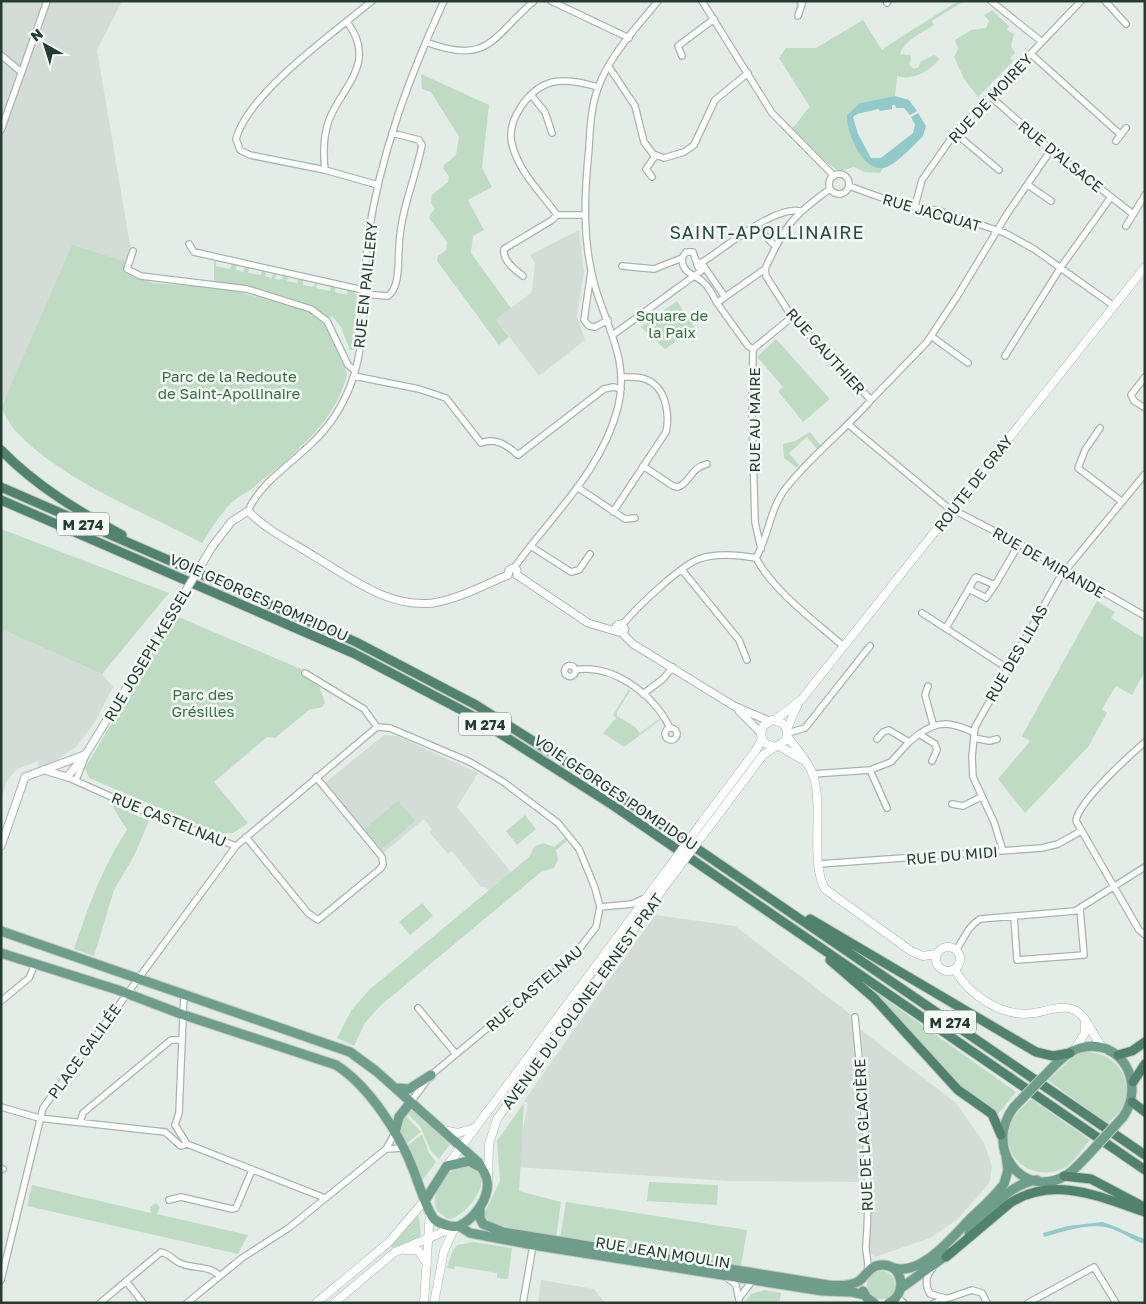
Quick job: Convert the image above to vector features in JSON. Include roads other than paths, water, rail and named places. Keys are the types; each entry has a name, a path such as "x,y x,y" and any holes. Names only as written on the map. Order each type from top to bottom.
{"highway":[{"path":"1,450 32,479 62,500 166,559"},
{"name":"VOIE GEORGES POMPIDOU","path":"1,487 356,642 468,701 580,769 1145,1155"},
{"name":"VOIE GEORGES POMPIDOU","path":"1,500 307,633 421,688 496,730 595,793 1145,1170"},
{"path":"756,888 1036,1052 1053,1056 1072,1052"},
{"path":"801,933 874,998 958,1090 992,1114 1002,1134"},
{"path":"1118,1055 1132,1051 1145,1042"},
{"path":"1133,1082 1145,1064"},
{"path":"1132,1102 1145,1112"},
{"path":"1064,1176 1091,1179 1145,1208"},
{"path":"946,1257 1010,1203 1021,1196 1035,1192 1067,1188 1079,1190 1145,1212"}],"main road":[{"name":"ROUTE DE GRAY","path":"772,721 800,700 1145,267"},
{"name":"ROUTE DE GRAY","path":"787,732 800,700"},
{"path":"706,824 756,750 763,726 772,721 782,723 813,774 818,817 819,864 822,885 832,897 910,952 923,956 937,954 946,947 956,950 961,960 955,970 947,972 940,969 936,962 937,954"},
{"path":"706,824 763,755 777,747 787,732"},
{"path":"761,736 769,746 777,747 808,764"},
{"name":"AVENUE DU COLONEL ERNEST PRAT","path":"487,1188 489,1146 497,1118 706,824"},
{"name":"AVENUE DU COLONEL ERNEST PRAT","path":"447,1166 647,896 670,873"},
{"path":"1,932 343,1048 368,1064 394,1086 482,1168 486,1176 487,1188 480,1207 470,1219 458,1227 395,1252 334,1303"},
{"path":"1,954 129,989 184,1015 336,1065 348,1072 369,1093 395,1133 434,1219 441,1223 458,1227"},
{"path":"955,970 962,982 1003,1011 1022,1015 1067,1008 1077,1011 1084,1018 1094,1037 1106,1050"},
{"path":"871,1300 862,1284 866,1273 879,1265 898,1270 911,1267 942,1248 1004,1184 1008,1170 1002,1134 1007,1117 1014,1107 1052,1068 1072,1052 1085,1033 1084,1018"},
{"path":"901,1288 946,1257 1009,1193 1026,1182 1037,1180 1052,1181 1064,1176 1088,1155 1124,1117 1132,1102 1133,1082 1127,1065 1118,1055 1106,1050 1089,1047 1072,1052"},
{"path":"394,1086 409,1089 431,1075"},
{"path":"395,1133 399,1117 410,1102"},
{"path":"442,1130 451,1133 465,1132 478,1125"},
{"path":"1006,1156 1018,1171 1037,1180"},
{"path":"316,1303 388,1243 426,1199 447,1166 469,1161 482,1168"},
{"name":"RUE JEAN MOULIN","path":"480,1207 480,1218 486,1227 551,1241 828,1285 856,1282 866,1273"},
{"path":"424,1303 428,1266 430,1211"},
{"path":"436,1302 444,1251 458,1227"},
{"name":"RUE JEAN MOULIN","path":"458,1227 470,1233 533,1245 831,1292 852,1292 871,1300"},
{"path":"395,1252 411,1249 418,1250 428,1266"},
{"path":"891,1267 900,1276 901,1288 895,1301"}],"street":[{"path":"1,130 47,1"},
{"path":"372,1 294,64 275,83 248,117 236,139 240,150 250,155 325,170 378,185"},
{"name":"RUE EN PAILLERY","path":"248,511 253,499 263,488 319,437 336,414 354,374 360,350 368,237 378,185 392,133 410,79 444,1"},
{"path":"426,42 458,52 486,46 500,36 534,1"},
{"path":"551,1 629,38"},
{"path":"248,511 264,525 361,585 392,598 433,602 469,592 508,574 513,578 532,547 606,445 618,406 621,377 614,334 591,270 584,215 590,127 598,87 629,38 658,1"},
{"path":"702,1 772,113 834,176 844,176 848,180 849,186 841,194 835,193 830,189"},
{"path":"798,16 802,4 800,1"},
{"path":"991,1 1042,42"},
{"name":"RUE DE MOIREY","path":"915,206 922,180 955,133 1081,1"},
{"path":"1105,1 1126,24"},
{"path":"682,56 678,46 714,19"},
{"path":"325,170 324,148 326,130 333,112 352,82 358,66 357,46 347,22"},
{"path":"1031,54 1120,135"},
{"path":"1,55 21,72"},
{"path":"609,67 635,106 644,142 652,154 664,158 677,155 694,145 715,100 748,73"},
{"path":"557,215 527,177 512,144 513,122 520,108 541,88 556,82 578,82 598,87"},
{"path":"532,96 545,112 552,133"},
{"name":"RUE D'ALSACE","path":"990,96 1051,150 1133,214"},
{"path":"1116,141 1126,128"},
{"path":"189,244 194,252 363,292 388,296 394,289 399,260 403,211 422,145 419,140 392,133"},
{"path":"955,133 999,170"},
{"path":"871,400 931,336 1007,214 1051,150"},
{"path":"652,177 646,169 656,155"},
{"path":"830,189 830,180 834,176"},
{"path":"1028,185 1051,201"},
{"name":"RUE JACQUAT","path":"849,186 896,203 940,211 998,231 1034,249 1114,306"},
{"path":"717,303 764,269 784,231 800,211 830,189"},
{"path":"1126,226 1145,196"},
{"path":"1005,356 1061,268 1111,197"},
{"path":"699,264 756,226 791,208 800,211"},
{"path":"523,276 507,260 504,255 504,248 552,220 557,215 584,215"},
{"path":"756,226 775,246"},
{"path":"133,251 127,269 141,276 230,286 311,309 328,321 354,374 419,389 446,398 481,443 486,441 500,443 518,455 604,390 613,387 621,389"},
{"path":"614,334 701,272 694,252 686,252 682,258 654,269 622,266"},
{"name":"RUE AU MAIRE","path":"682,258 685,269 693,277 701,279 748,346 753,348 752,416 755,522 761,549"},
{"path":"699,264 703,265 725,297"},
{"name":"RUE GAUTHIER","path":"756,558 761,549 775,505 785,488 849,425 871,400 792,317 766,276 764,269"},
{"path":"591,270 584,320 589,326 595,328 608,320"},
{"path":"753,348 792,317"},
{"path":"931,336 968,363"},
{"path":"614,512 666,432 669,418 661,392 652,383 644,378 621,377"},
{"path":"1145,377 1131,395 1131,398 1145,408"},
{"path":"849,425 946,506 953,509"},
{"path":"1100,428 1084,450 1078,468 1121,502"},
{"path":"643,466 672,486 678,487 684,484 693,469 707,464"},
{"name":"RUE DES LILAS","path":"1003,851 994,822 981,797 972,772 974,735 981,712 1013,661 1064,570 1145,474"},
{"path":"577,487 625,519 635,518"},
{"name":"RUE DE MIRANDE","path":"953,509 1145,616"},
{"name":"RUE JOSEPH KESSEL","path":"67,777 86,754 212,547 231,522 248,511"},
{"path":"969,589 986,598 1018,544"},
{"path":"532,547 571,572 579,570 590,554"},
{"path":"619,631 625,629 623,624 632,613 688,564 704,558 733,556 756,558 763,570 781,589 843,646"},
{"path":"682,570 739,640 747,660"},
{"path":"516,572 588,623 619,631 633,644 734,706 772,721"},
{"path":"946,628 977,576 995,585"},
{"path":"922,613 1007,668"},
{"path":"787,732 805,728 870,646"},
{"path":"575,670 590,667 606,670 643,694 670,728"},
{"path":"643,694 663,679 673,667"},
{"path":"305,673 364,709 377,727 390,728 470,762 502,781 558,823 579,849 596,888 600,907 632,904 647,896"},
{"path":"928,686 925,695 933,724"},
{"path":"734,706 761,736"},
{"path":"813,774 870,770 892,762 909,742 933,724 953,725 991,741 997,740"},
{"name":"RUE CASTELNAU","path":"44,770 76,780 149,814 236,846 377,727"},
{"path":"876,739 888,730 909,742"},
{"path":"919,734 937,746 937,753 932,761"},
{"path":"1145,742 1113,772 1078,815 1077,824 1139,930 1145,935"},
{"path":"1,846 22,781 28,774 86,754"},
{"name":"RUE JOSEPH KESSEL","path":"76,780 86,754"},
{"path":"870,770 887,808"},
{"path":"246,837 312,916 318,920 380,869 383,865 382,857 316,777"},
{"path":"952,804 960,806 981,797"},
{"name":"RUE DU MIDI","path":"819,864 1003,851 1055,845 1081,831"},
{"name":"PLACE GALILÉE","path":"1,1280 39,1118 45,1104 236,846"},
{"path":"956,950 972,924 980,919 1070,912 1080,909 1113,885 1145,867"},
{"name":"RUE CASTELNAU","path":"410,1102 424,1087 431,1075 573,957 596,927 600,907"},
{"path":"1014,916 1017,960 1084,954 1080,909"},
{"path":"1,1001 29,978 35,964"},
{"path":"165,1132 175,1125 178,1114 184,994"},
{"path":"418,1008 456,1054"},
{"name":"RUE DE LA GLACIÈRE","path":"856,1017 868,1166 869,1206 866,1273"},
{"path":"80,1122 83,1113 171,1040 182,1040"},
{"path":"1,1107 39,1118 165,1132 181,1146 187,1144"},
{"path":"175,1125 187,1144 325,1198"},
{"path":"187,1303 242,1258 290,1227 386,1149 395,1133"},
{"path":"386,1149 403,1148"},
{"path":"169,1200 180,1197 232,1209 236,1208 252,1170"},
{"path":"523,1303 533,1245"},
{"path":"100,1303 161,1252 172,1255 177,1262 214,1270 220,1276"},
{"path":"866,1254 873,1264 879,1265"},
{"path":"936,1264 926,1279 926,1288 930,1294 947,1298"},
{"path":"1028,1303 1094,1267 1116,1303"},
{"path":"724,1275 736,1285 737,1301"},
{"path":"737,1301 753,1280"},
{"path":"126,1281 142,1303"},
{"path":"934,1303 978,1290 987,1303"}],"water":[{"path":"895,96 909,100 917,111 910,115 904,108 896,108 895,105 892,105 892,109 880,111 878,109 857,114 853,117 858,134 871,158 881,158 913,133 915,125 911,117 918,113 926,126 923,136 898,160 888,167 875,167 862,157 852,140 847,115 860,103"},
{"path":"1102,1222 1145,1239 1145,1244 1117,1231 1100,1226 1090,1226 1044,1237 1043,1233 1068,1226"}],"district":[{"name":"SAINT-APOLLINAIRE","path":"767,232"}],"park label":[{"name":"Square de la Paix","path":"672,324"},
{"name":"Parc de la Redoute de Saint-Apollinaire","path":"229,384"},
{"name":"Parc des Grésilles","path":"203,702"}]}
